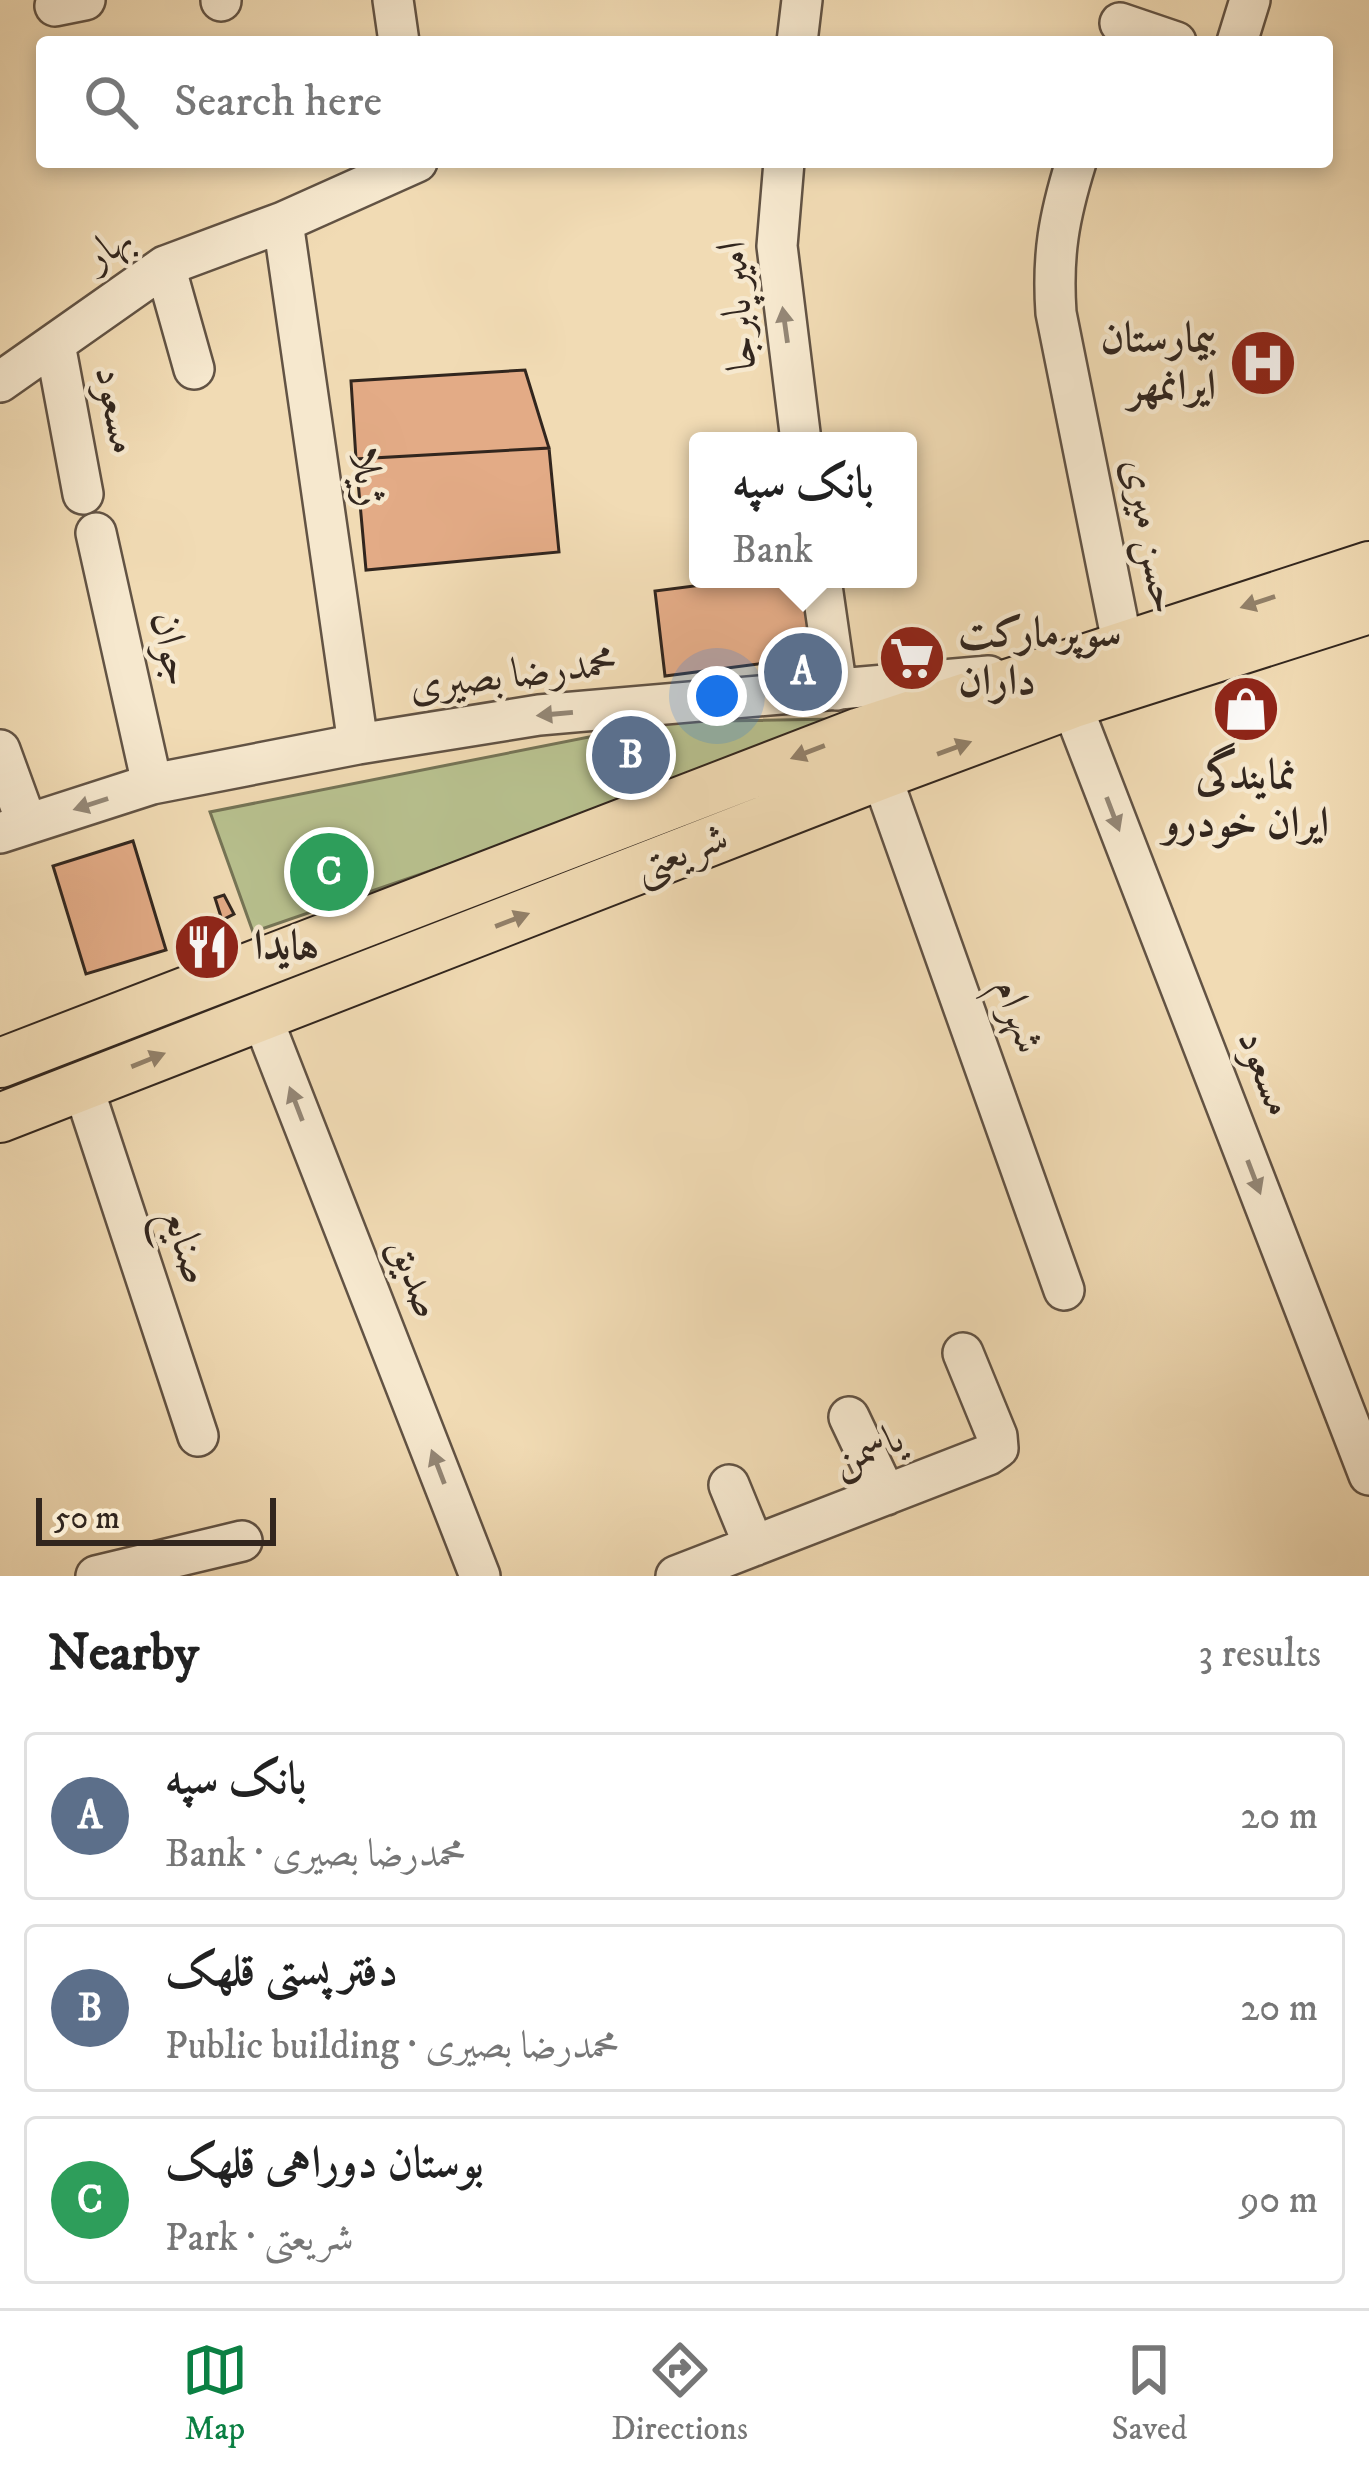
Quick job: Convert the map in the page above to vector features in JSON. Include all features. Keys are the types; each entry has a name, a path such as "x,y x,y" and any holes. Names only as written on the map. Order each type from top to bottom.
{"main road":[{"name":"شریعتی","path":"0,1118 880,775 1123,647 1369,566"},
{"name":"شریعتی","path":"0,1063 860,732 1369,609"}],"street":[{"path":"393,0 398,36"},
{"path":"798,36 802,0"},
{"path":"1239,36 1250,0"},
{"path":"1121,22 1160,36"},
{"name":"بهار","path":"0,382 165,266 283,223 404,168"},
{"name":"امیر پابرجا","path":"784,168 777,246 800,432"},
{"name":"حسن میری","path":"1074,168 1058,219 1053,267 1056,313 1123,647"},
{"name":"ژیلا","path":"283,223 358,744"},
{"path":"165,266 194,369"},
{"name":"مسعود","path":"55,344 83,494"},
{"name":"جوان","path":"96,533 152,784"},
{"path":"822,588 837,690"},
{"name":"محمدرضا بصیری","path":"14,829 152,784 539,715 837,690 1059,681"},
{"name":"مسعود","path":"1059,681 1369,1475"},
{"path":"0,750 14,829"},
{"name":"شهرام","path":"880,775 1064,1290"},
{"name":"صدیق","path":"261,1015 480,1576"},
{"name":"صنایع","path":"83,1087 198,1436"},
{"name":"یاسمن","path":"676,1576 998,1448 998,1436 963,1353"},
{"path":"849,1417 886,1495"},
{"path":"729,1484 754,1546"},
{"path":"120,1573 242,1541"}],"green space":[{"path":"836,719 679,785 253,932 210,812 665,722"}],"building":[{"path":"525,370 549,448 356,459 351,381"},
{"path":"549,448 559,552 366,570 356,459"},
{"path":"689,587 812,588 820,656 665,676 655,591"},
{"path":"133,841 166,950 86,974 53,866"},
{"path":"224,895 234,914 222,920 215,898"}],"place":[{"name":"بیمارستان ایرانمهر","path":"1263,363"},
{"name":"سوپرمارکت داران","path":"912,658"},
{"name":"بانک سپه","path":"803,672"},
{"name":"نمایندگی ایران خودرو","path":"1246,709"},
{"name":"دفتر پستی قلهک","path":"631,755"},
{"name":"بوستان دوراهی قلهک","path":"329,872"},
{"name":"هایدا","path":"207,947"}]}
